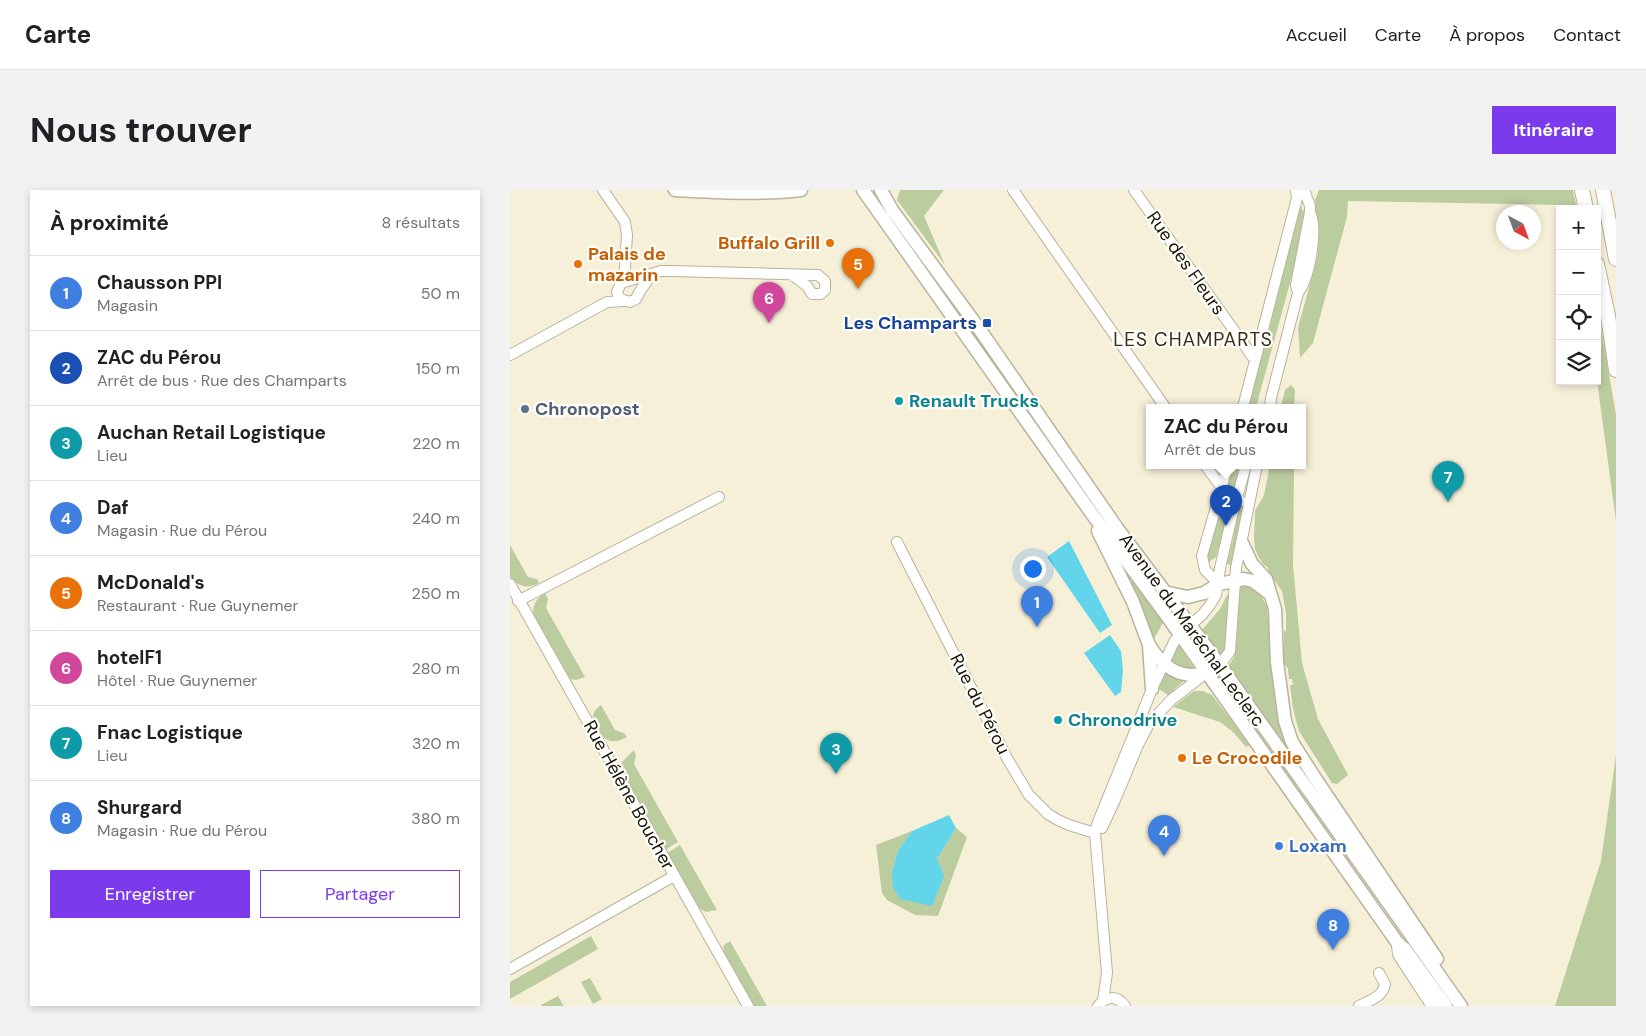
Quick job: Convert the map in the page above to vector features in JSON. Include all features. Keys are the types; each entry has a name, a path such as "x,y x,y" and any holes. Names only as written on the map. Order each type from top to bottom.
{"highway":[{"path":"1582,190 1585,205"},
{"path":"1603,190 1616,259"},
{"path":"1601,283 1616,370"},
{"path":"1399,945 1400,954 1434,1006"}],"main road":[{"path":"675,190 736,193 801,190"},
{"name":"Avenue du Maréchal Leclerc","path":"864,190 1399,945 1405,949 1446,1006"},
{"name":"Avenue du Maréchal Leclerc","path":"882,190 892,210 942,277 1117,528 1220,665 1461,1006"},
{"path":"1092,514 1101,539 1133,602 1149,645 1163,664 1178,672 1187,675 1206,673"},
{"path":"1242,543 1252,564 1266,580 1275,609 1277,662 1285,721 1292,742 1470,1006"},
{"path":"1164,592 1188,597 1204,593 1218,584 1235,580 1253,581 1271,595"},
{"path":"1149,645 1152,688"}],"street":[{"path":"602,190 625,222 627,235 624,283 618,296 623,301"},
{"path":"1013,190 1163,404"},
{"name":"Rue des Fleurs","path":"1134,190 1255,360"},
{"path":"1244,404 1297,198 1296,190"},
{"path":"1269,404 1298,292 1304,286 1312,250 1313,218 1304,190"},
{"path":"1310,209 1313,190"},
{"path":"510,355 607,302 624,283 661,271 672,271 792,275 815,276 821,276 825,281 826,287 818,295 812,294 807,286 792,275"},
{"path":"607,302 630,302 636,299 652,274"},
{"path":"807,286 808,280 815,276"},
{"path":"624,283 638,285 640,290"},
{"path":"1208,469 1222,488 1243,502 1248,510"},
{"path":"1218,584 1205,570 1202,561 1227,469"},
{"path":"1101,1003 1107,973 1096,835 1098,822 1152,688 1174,642 1210,605 1216,595 1220,568 1245,469"},
{"path":"1096,835 1116,800 1138,745 1149,724 1171,700 1206,673 1220,665 1228,655 1231,645 1235,580 1257,469"},
{"path":"518,601 718,497"},
{"name":"Rue du Pérou","path":"897,542 1008,760 1029,795 1048,814 1058,820 1096,835"},
{"name":"Rue Hélène Boucher","path":"510,584 748,1006"},
{"path":"510,969 674,876"},
{"path":"1107,973 1121,1002"},
{"path":"1359,1006 1384,991 1385,984 1379,973"},
{"path":"1101,1003 1108,998 1121,1002"}],"green space":[{"path":"900,190 944,190 924,216 945,265 897,200"},
{"path":"1319,190 1573,190 1576,205 1348,201 1347,217 1313,343 1300,358 1298,328 1318,254 1315,200"},
{"path":"1301,204 1302,210 1305,211 1304,232 1257,404 1248,404"},
{"path":"1601,327 1616,415 1616,521 1598,385 1601,385"},
{"path":"1291,385 1295,390 1294,404 1282,404 1285,390"},
{"path":"1231,469 1240,469 1234,490 1227,483"},
{"path":"1269,469 1294,469 1293,565 1302,663 1318,719 1348,775 1337,784 1332,783 1299,731 1293,709 1290,685 1293,685 1292,679 1289,679 1288,669 1284,663 1286,613 1282,591 1269,573 1268,568 1259,558 1255,549 1255,511 1264,495"},
{"path":"1227,496 1231,500 1216,557 1206,564 1205,559 1223,498"},
{"path":"1240,504 1243,518 1242,526 1231,565 1227,564 1234,535 1233,520"},
{"path":"510,545 528,577 537,579 539,583 523,586 510,577"},
{"path":"1133,581 1164,621 1154,639 1130,585"},
{"path":"1240,586 1249,587 1257,592 1267,607 1275,703 1284,737 1293,753 1289,755 1228,667 1234,657 1236,647"},
{"path":"545,593 548,599 546,608 585,677 576,680 571,679 564,672 533,615 536,602"},
{"path":"1227,595 1229,596 1226,649 1222,658 1201,631 1220,609"},
{"path":"1178,645 1195,670 1194,672 1170,662"},
{"path":"1165,672 1186,679 1168,695 1159,689"},
{"path":"1194,691 1203,691 1212,695 1250,745 1246,747 1233,732 1220,722 1173,707"},
{"path":"601,705 615,730 624,733 627,737 613,741 605,739 595,725 593,718 593,714"},
{"path":"634,750 636,755 634,764 678,842 665,850 621,772 622,762"},
{"path":"1616,755 1616,1006 1555,1006 1601,861"},
{"path":"956,828 967,837 938,916 915,915 887,900 882,893 876,845 912,831 898,852 892,872 937,859"},
{"path":"680,845 717,910 706,912 699,908 667,853"},
{"path":"591,936 598,949 510,999 510,982"},
{"path":"730,941 767,1006 754,1006 725,955 723,947"},
{"path":"590,978 602,999 593,1004 581,982"},
{"path":"558,996 564,1006 541,1006 541,1005"}],"water":[{"path":"1069,541 1112,625 1100,633 1047,557"},
{"path":"1110,635 1121,651 1123,670 1121,692 1115,696 1084,653"},
{"path":"949,815 956,828 937,859 944,876 932,906 900,899 893,888 892,872 898,851 912,831"}],"place":[{"name":"Buffalo Grill","path":"830,243"},
{"name":"Palais de mazarin","path":"578,264"},
{"name":"McDonald's","path":"858,289"},
{"name":"hotelF1","path":"769,323"},
{"name":"Les Champarts","path":"987,323"},
{"name":"Renault Trucks","path":"899,401"},
{"name":"Chronopost","path":"525,409"},
{"name":"Fnac Logistique","path":"1448,502"},
{"name":"ZAC du Pérou","path":"1226,526"},
{"name":"Chausson PPI","path":"1037,627"},
{"name":"Chronodrive","path":"1058,720"},
{"name":"Le Crocodile","path":"1182,758"},
{"name":"Auchan Retail Logistique","path":"836,774"},
{"name":"Loxam","path":"1279,846"},
{"name":"Daf","path":"1164,856"},
{"name":"Shurgard","path":"1333,950"}],"district":[{"name":"LES CHAMPARTS","path":"1193,339"}]}
